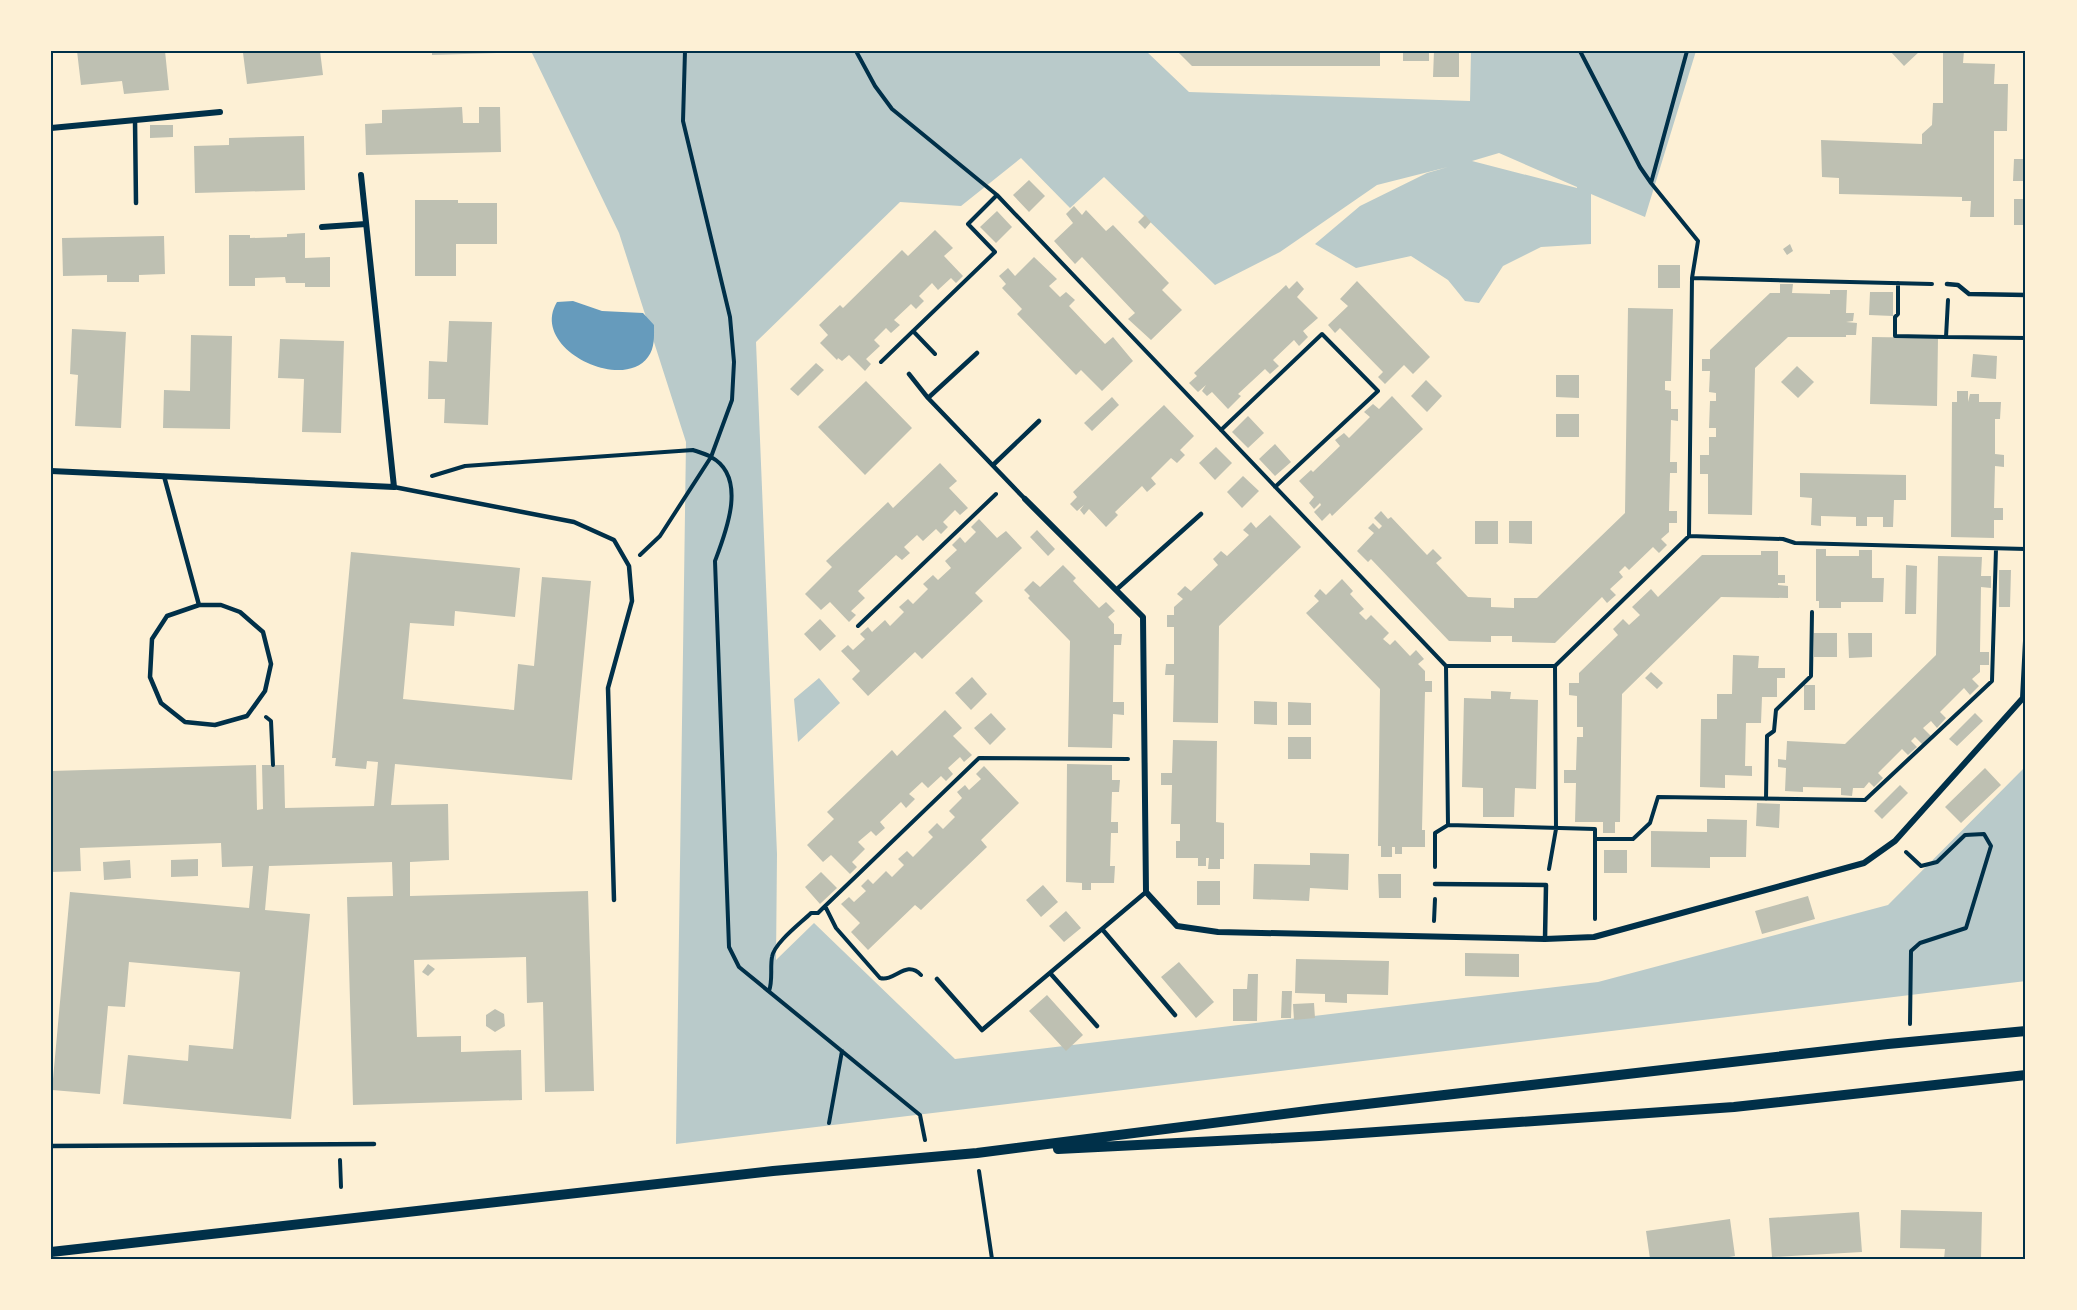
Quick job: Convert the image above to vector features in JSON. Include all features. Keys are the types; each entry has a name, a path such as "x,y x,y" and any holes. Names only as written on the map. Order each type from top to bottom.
{"street":[{"path":"51,128 220,111"},
{"path":"51,471 394,487 361,175"},
{"path":"322,226 366,224"},
{"path":"1024,499 1143,617 1146,892 1177,926 1218,932 1545,939 1594,937 1864,863 1895,841 2023,698 2026,641"},
{"path":"51,1252 705,1179 977,1153 1323,1109 2026,1031"},
{"path":"977,1153 1319,1136 1734,1107 2026,1075"}],"lane":[{"path":"135,120 136,202"},
{"path":"1947,284 1959,285 1969,294 2026,295"},
{"path":"928,398 978,353"},
{"path":"909,374 928,398 1024,499"},
{"path":"993,465 1039,421"},
{"path":"164,476 199,605"},
{"path":"394,487 574,522 614,540 629,566 632,601 608,688 614,900"},
{"path":"1116,590 1201,514"},
{"path":"199,605 221,605 240,612 263,632 272,664 264,691 247,716 215,725 185,722 161,703 150,677 152,639 167,616 199,605"},
{"path":"1435,884 1546,885 1545,939"},
{"path":"938,981 982,1030 1146,892"},
{"path":"1102,929 1175,1015"},
{"path":"1050,973 1096,1026"},
{"path":"51,1146 374,1144"}],"path":[{"path":"629,566 660,536 711,457 732,400 734,362 730,317 683,121 685,51"},
{"path":"856,51 875,86 892,109 998,195 1446,666 1448,825"},
{"path":"1446,666 1555,666 1689,536 1692,278 1698,241 1640,167 1580,51"},
{"path":"1651,183 1687,51"},
{"path":"881,362 995,252 968,224 998,195"},
{"path":"1692,278 1947,284 1946,337"},
{"path":"1898,283 1895,336 2026,338"},
{"path":"913,331 934,354"},
{"path":"1221,430 1322,334 1378,391 1275,487"},
{"path":"394,487 465,466 693,450 711,457 722,465 730,483 732,510 715,561 729,947 739,967 920,1115 927,1158"},
{"path":"858,626 1009,482"},
{"path":"1689,536 1783,539 1795,543 2026,549"},
{"path":"1596,839 1633,839 1650,823 1658,797 1865,800 1992,681 1996,549"},
{"path":"1766,799 1767,736 1774,731 1776,710 1811,676 1812,612"},
{"path":"1546,885 1556,829 1555,666"},
{"path":"254,706 271,722 273,765"},
{"path":"769,991 772,955 777,946 811,913 818,913 979,758 1145,759"},
{"path":"1434,936 1435,833 1448,825 1596,829 1594,937"},
{"path":"1895,841 1921,866 1937,862 1965,834 1984,834 1991,846 1966,928 1920,943 1911,951 1909,1001 1911,1042"},
{"path":"825,906 836,928 880,978 887,979 903,970 911,969 918,972 933,990 938,981"},
{"path":"829,1123 842,1051"},
{"path":"340,1144 341,1187"},
{"path":"977,1153 992,1259"}],"shaded area":[{"path":"531,51 1146,51 1189,92 1470,101 1471,51 1696,51 1645,217 1591,194 1591,244 1541,247 1503,266 1479,303 1465,301 1448,280 1411,256 1356,268 1315,244 1360,206 1427,173 1448,167 1377,185 1280,252 1215,285 1104,177 1070,208 1021,158 961,206 900,202 756,342 777,854 776,960 814,923 955,1059 1598,982 1888,905 2026,766 2026,981 676,1144 686,442 619,233","holes":["1499,153 1577,188 1472,161"]},
{"path":"819,678 840,703 798,742 794,699"}],"water":[{"path":"573,301 602,311 643,313 654,325 653,346 648,357 635,367 619,370 600,368 582,360 567,349 556,335 552,319 557,302"}],"building":[{"path":"77,51 165,51 169,90 124,94 122,81 81,85"},
{"path":"320,51 323,75 247,84 243,53"},
{"path":"432,51 496,51 497,53 432,55"},
{"path":"1177,51 1380,51 1380,66 1192,66"},
{"path":"1403,51 1429,51 1429,61 1403,61"},
{"path":"1434,51 1459,51 1459,77 1433,77"},
{"path":"1890,51 1920,51 1904,66"},
{"path":"1943,51 1964,51 1963,63 1995,64 1994,84 2008,84 2007,131 1994,131 1994,217 1970,217 1971,201 1962,201 1962,197 1839,194 1839,178 1822,177 1821,140 1922,144 1922,134 1932,125 1933,103 1943,103"},
{"path":"462,107 463,123 479,123 479,107 500,107 501,152 366,155 365,124 382,123 382,110"},
{"path":"150,125 173,125 173,137 150,138"},
{"path":"304,136 305,190 195,193 194,146 229,145 229,138"},
{"path":"2014,159 2026,159 2026,181 2013,181"},
{"path":"1029,180 1045,196 1029,212 1013,195"},
{"path":"2014,199 2026,199 2026,225 2014,225"},
{"path":"415,200 497,203 497,244 456,244 456,276 415,276"},
{"path":"1074,206 1082,215 1086,210 1106,231 1113,225 1169,283 1162,290 1182,310 1151,340 1128,319 1135,313 1082,257 1075,264 1054,241 1073,223 1066,214"},
{"path":"997,211 1012,227 996,243 980,227"},
{"path":"1145,215 1151,222 1145,229 1138,222"},
{"path":"935,230 953,248 944,256 963,276 956,283 951,278 938,290 932,283 919,296 924,301 916,309 911,304 894,320 900,325 891,333 886,328 874,340 880,346 866,359 871,364 865,371 849,355 842,361 838,358 837,360 820,343 828,335 819,325 840,305 843,308 902,250 908,256"},
{"path":"305,233 305,258 330,257 330,287 305,287 305,283 286,283 285,277 255,278 255,286 229,286 229,235 250,235 250,238 287,237 287,234"},
{"path":"164,236 165,274 139,275 139,282 107,282 107,275 63,276 62,238"},
{"path":"1790,244 1793,251 1787,255 1783,249"},
{"path":"1034,257 1057,279 1049,286 1060,297 1066,292 1075,300 1069,306 1105,344 1113,337 1133,361 1102,391 1081,370 1076,375 1017,314 1022,309 1002,288 1006,284 999,276 1008,268 1015,276"},
{"path":"1658,265 1680,265 1680,288 1658,288"},
{"path":"1297,281 1304,289 1297,297 1318,318 1303,331 1308,337 1299,346 1294,340 1273,360 1279,366 1270,374 1265,369 1238,394 1241,396 1228,409 1212,392 1207,396 1202,391 1206,385 1198,392 1189,383 1197,376 1194,373 1286,285 1289,289"},
{"path":"1357,281 1430,357 1413,374 1404,365 1385,384 1378,377 1383,372 1340,328 1335,333 1328,325 1348,306 1340,299"},
{"path":"1780,284 1793,284 1792,293 1830,294 1830,290 1847,290 1846,313 1854,313 1853,321 1846,322 1857,323 1856,335 1788,337 1755,368 1752,515 1708,514 1708,474 1700,474 1700,455 1709,455 1709,437 1716,437 1716,428 1709,428 1710,401 1716,401 1716,393 1709,392 1710,371 1702,371 1702,359 1710,359 1710,350 1770,293 1780,293"},
{"path":"1870,292 1893,292 1893,316 1869,315"},
{"path":"1628,308 1673,309 1671,381 1665,381 1665,390 1671,391 1671,409 1678,409 1678,421 1671,420 1670,462 1677,462 1677,473 1670,473 1669,511 1677,511 1677,523 1669,523 1669,532 1661,539 1667,545 1659,553 1653,547 1629,570 1625,566 1619,572 1623,577 1610,589 1616,595 1607,603 1602,597 1555,643 1512,642 1512,636 1491,636 1491,642 1449,641 1371,559 1368,562 1357,551 1374,533 1368,528 1373,523 1379,529 1382,526 1374,518 1381,511 1388,519 1391,517 1427,555 1433,549 1442,558 1436,563 1468,597 1491,598 1491,607 1514,608 1514,598 1537,598 1625,513"},
{"path":"449,321 492,322 488,425 444,423 445,399 428,399 429,361 447,362"},
{"path":"72,329 126,332 121,428 75,426 78,375 70,374"},
{"path":"191,335 232,336 230,429 163,428 164,390 190,391"},
{"path":"1872,337 1938,338 1937,406 1870,404"},
{"path":"280,339 344,341 341,433 302,432 304,379 278,378"},
{"path":"1973,354 1997,356 1996,379 1971,377"},
{"path":"816,363 824,370 798,396 790,389"},
{"path":"1797,366 1814,382 1798,398 1781,382"},
{"path":"1556,375 1579,375 1579,398 1556,397"},
{"path":"1426,380 1442,396 1427,412 1411,396"},
{"path":"866,381 912,428 865,475 818,427"},
{"path":"1957,391 1968,391 1968,402 1970,394 1979,394 1979,402 2001,402 2000,419 1995,419 1995,454 2004,455 2004,467 1995,466 1994,508 2003,508 2003,520 1994,520 1994,538 1951,537 1952,402 1957,402"},
{"path":"1392,396 1423,429 1332,516 1330,513 1322,521 1314,512 1321,505 1320,503 1314,509 1309,503 1314,497 1299,481 1311,470 1313,472 1340,446 1335,440 1344,433 1349,438 1370,417 1364,412 1373,404 1379,409"},
{"path":"1112,397 1119,405 1092,431 1084,423"},
{"path":"1164,405 1194,436 1180,450 1185,455 1177,463 1171,458 1151,478 1156,484 1147,492 1142,486 1115,512 1118,515 1106,527 1089,509 1084,515 1080,510 1084,505 1077,511 1070,504 1077,497 1073,492"},
{"path":"1556,414 1579,414 1579,437 1556,437"},
{"path":"1248,416 1264,433 1248,448 1232,432"},
{"path":"1275,444 1291,462 1275,476 1259,459"},
{"path":"1216,447 1232,463 1215,480 1199,463"},
{"path":"940,463 957,481 949,488 968,508 960,515 955,510 943,522 948,527 941,534 936,529 923,541 917,535 904,547 910,553 902,560 896,555 858,591 865,598 851,611 856,615 849,622 830,602 821,610 805,594 832,567 826,561 888,502 893,508"},
{"path":"1800,473 1906,475 1906,500 1894,500 1893,527 1883,527 1883,517 1867,517 1867,526 1856,526 1856,517 1821,516 1821,526 1811,525 1812,498 1800,497"},
{"path":"1243,476 1259,491 1242,508 1227,492"},
{"path":"1270,515 1301,547 1219,626 1218,723 1173,722 1174,675 1165,675 1166,664 1174,664 1174,627 1167,627 1167,615 1174,615 1174,607 1183,599 1177,594 1185,586 1191,591 1218,565 1213,559 1221,551 1227,556 1249,535 1243,530 1251,522 1256,528"},
{"path":"979,519 997,538 1006,531 1022,548 975,593 983,601 922,659 915,652 868,696 852,679 860,671 841,651 848,645 853,650 865,639 860,634 868,627 872,632 885,620 890,626 904,612 899,607 908,599 913,604 928,589 923,584 933,575 938,580 951,568 945,561 957,550 952,545 960,537 965,543 976,532 971,527"},
{"path":"1475,521 1498,521 1498,544 1475,544"},
{"path":"1509,521 1532,521 1532,544 1509,543"},
{"path":"1037,530 1055,549 1048,556 1030,537"},
{"path":"1816,549 1826,549 1826,556 1859,556 1859,550 1872,550 1872,578 1884,578 1883,602 1841,602 1841,608 1819,608 1819,601 1816,601"},
{"path":"1761,551 1778,551 1778,575 1785,575 1785,583 1778,583 1778,585 1788,586 1788,598 1721,597 1622,694 1620,822 1615,822 1615,833 1603,833 1603,822 1575,822 1576,783 1564,783 1564,770 1576,770 1577,737 1583,737 1583,727 1577,727 1577,696 1569,695 1569,683 1579,683 1579,673 1618,635 1613,629 1623,619 1629,625 1640,615 1632,607 1651,589 1658,597 1702,555 1761,555"},
{"path":"351,552 520,568 515,617 455,611 454,626 410,623 403,699 514,710 518,664 534,666 542,577 591,581 572,780 395,764 391,805 448,804 449,860 410,862 410,896 588,891 594,1091 545,1092 543,1002 527,1003 526,957 414,960 417,1037 461,1036 461,1052 521,1050 522,1100 353,1105 347,897 393,896 392,862 269,866 265,910 310,914 291,1119 123,1104 128,1055 188,1061 189,1045 233,1049 240,972 129,962 125,1007 108,1006 100,1094 52,1090 70,892 249,908 253,866 222,867 221,843 80,848 81,871 51,872 51,771 256,765 257,810 263,809 262,765 284,765 285,808 374,806 378,762 367,761 366,769 335,766 336,758 332,758"},
{"path":"1938,556 1982,557 1981,576 1991,576 1991,588 1981,587 1980,652 1989,652 1989,665 1980,665 1980,672 1972,679 1979,686 1970,695 1964,688 1940,712 1946,718 1937,728 1931,721 1923,728 1932,737 1923,745 1915,737 1911,741 1917,747 1908,755 1902,749 1878,773 1883,778 1874,787 1869,782 1864,788 1853,788 1852,796 1841,795 1841,788 1803,787 1803,792 1785,791 1786,768 1778,767 1778,759 1786,760 1787,741 1845,744 1936,655"},
{"path":"1063,565 1076,578 1073,581 1099,608 1106,602 1115,611 1108,617 1114,624 1114,634 1122,634 1121,645 1114,645 1113,702 1124,702 1124,715 1113,714 1112,748 1068,747 1070,641 1028,598 1030,596 1024,590 1033,581 1040,587"},
{"path":"1906,565 1917,566 1916,614 1905,614"},
{"path":"1999,570 2011,570 2010,607 1999,607"},
{"path":"1342,579 1353,591 1350,594 1364,609 1359,613 1366,620 1371,615 1389,633 1383,639 1390,645 1395,640 1410,656 1416,650 1424,659 1418,664 1425,671 1425,681 1432,681 1432,692 1425,692 1422,830 1425,830 1425,847 1402,847 1402,854 1395,854 1395,847 1392,847 1392,857 1381,857 1381,846 1378,846 1380,689 1306,613 1319,601 1314,596 1320,589 1326,595"},
{"path":"820,619 836,636 820,651 804,634"},
{"path":"1814,633 1837,633 1837,657 1814,657"},
{"path":"1848,633 1872,633 1872,657 1849,658"},
{"path":"1733,655 1759,656 1758,668 1785,668 1785,678 1777,678 1777,697 1762,697 1761,723 1746,723 1745,766 1752,766 1752,776 1725,775 1725,788 1700,787 1701,719 1717,719 1717,694 1732,694"},
{"path":"1651,672 1663,683 1657,689 1645,678"},
{"path":"972,677 987,694 971,710 955,693"},
{"path":"1804,685 1815,685 1815,710 1804,710"},
{"path":"1491,691 1511,692 1510,699 1538,700 1536,789 1515,788 1514,817 1483,817 1483,788 1462,787 1464,698 1491,699"},
{"path":"1254,701 1277,702 1277,725 1254,724"},
{"path":"1288,702 1311,703 1311,725 1288,725"},
{"path":"945,710 962,728 953,736 972,755 964,762 960,757 948,768 953,774 946,781 941,776 928,788 922,782 909,794 915,799 906,808 901,802 880,822 885,828 876,836 871,831 858,842 865,849 852,862 857,867 850,874 831,855 823,862 807,845 834,819 827,812 892,750 897,756"},
{"path":"991,713 1006,729 990,745 974,728"},
{"path":"1975,713 1983,721 1957,746 1949,739"},
{"path":"1288,737 1311,737 1311,759 1288,759"},
{"path":"1173,740 1217,741 1216,822 1224,823 1224,859 1220,859 1220,869 1208,869 1209,858 1206,858 1206,866 1198,866 1198,858 1176,858 1176,841 1180,841 1180,824 1171,824 1172,785 1161,785 1161,773 1172,773"},
{"path":"1067,764 1112,765 1112,780 1120,780 1119,792 1112,792 1111,822 1118,822 1118,833 1111,833 1110,866 1115,866 1114,883 1091,883 1091,890 1082,890 1082,883 1066,882"},
{"path":"984,766 1019,803 981,840 987,847 921,910 915,905 868,950 851,932 860,923 841,904 849,897 854,902 866,891 861,886 868,879 873,884 886,871 892,877 904,865 898,859 907,851 913,857 933,837 928,832 937,823 943,829 955,817 949,811 962,798 957,792 965,785 969,790 981,779 976,774"},
{"path":"1985,768 2001,785 1961,823 1945,807"},
{"path":"1900,785 1908,793 1882,819 1874,811"},
{"path":"1757,803 1780,804 1779,828 1756,826"},
{"path":"1707,819 1747,820 1746,857 1710,857 1710,868 1651,867 1651,831 1707,832"},
{"path":"1604,850 1627,850 1627,873 1604,873"},
{"path":"1310,853 1349,854 1348,890 1310,888 1309,901 1253,899 1254,864 1310,865"},
{"path":"198,859 198,876 171,877 171,860"},
{"path":"130,860 131,878 104,880 103,862"},
{"path":"821,872 837,888 820,904 805,887"},
{"path":"1378,874 1401,874 1401,898 1379,898"},
{"path":"1197,881 1220,881 1220,905 1197,905"},
{"path":"1043,885 1058,902 1041,917 1026,900"},
{"path":"1808,896 1815,919 1762,934 1755,911"},
{"path":"1066,911 1081,928 1064,942 1049,926"},
{"path":"1465,953 1519,954 1519,977 1465,976"},
{"path":"1296,959 1389,961 1388,995 1347,994 1347,1003 1325,1002 1325,994 1295,993"},
{"path":"1179,962 1214,1002 1196,1018 1161,977"},
{"path":"428,964 435,969 428,976 422,972"},
{"path":"1248,974 1258,974 1257,1021 1233,1021 1233,989 1247,989"},
{"path":"1282,991 1292,991 1291,1018 1281,1018"},
{"path":"1047,995 1083,1035 1066,1051 1029,1011"},
{"path":"1314,1003 1315,1018 1294,1020 1293,1004"},
{"path":"495,1009 504,1014 505,1026 495,1032 486,1026 486,1015"},
{"path":"1901,1210 1982,1212 1981,1259 1944,1259 1945,1249 1900,1248"},
{"path":"1859,1212 1862,1252 1772,1257 1769,1218"},
{"path":"1730,1219 1735,1256 1717,1259 1650,1259 1646,1231"}]}
